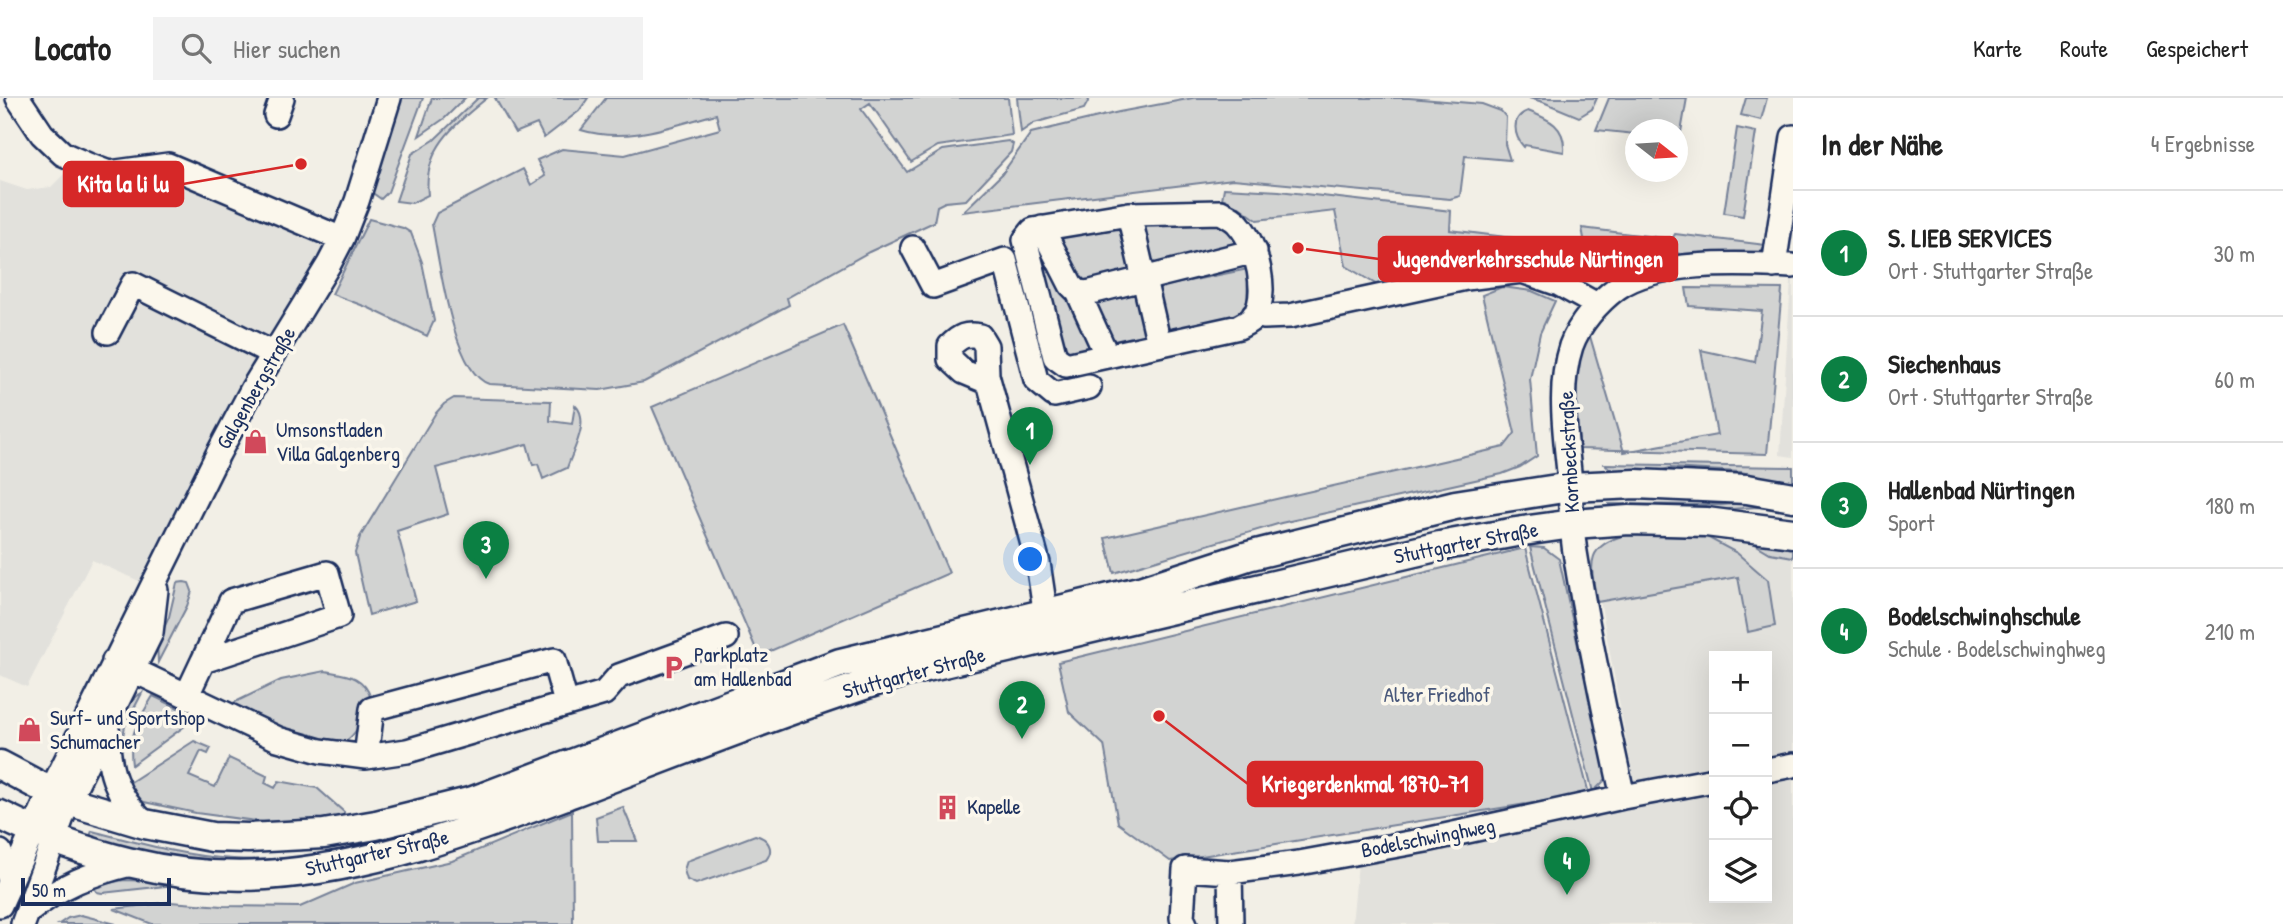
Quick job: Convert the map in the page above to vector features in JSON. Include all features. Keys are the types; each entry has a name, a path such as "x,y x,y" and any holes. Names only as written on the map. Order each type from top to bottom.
{"main road":[{"name":"Stuttgarter Straße","path":"0,815 43,835 134,863 215,874 263,875 317,870 404,850 486,825 832,695 1047,625 1143,590 1248,556 1312,539 1455,506 1570,488 1636,484 1694,485 1793,496"},
{"name":"Stuttgarter Straße","path":"0,765 59,797 145,824 212,837 324,834 376,825 472,801 840,663 1047,625 1440,546 1573,524 1629,520 1706,522 1793,533"}],"street":[{"path":"18,98 42,134 63,155 109,173 168,166 342,239"},
{"name":"Galgenbergstraße","path":"59,797 123,666 150,633 156,608 157,576 223,443 342,239 357,201 389,98"},
{"path":"1783,266 1793,137"},
{"path":"1259,316 1259,272 1255,251 1238,223 1221,212 1129,214 1033,230 1025,240 1055,358 1066,365 1239,327 1259,316 1290,316 1323,311 1466,278 1522,271 1559,284 1597,305"},
{"path":"1129,214 1159,344"},
{"path":"1042,228 1078,292 1107,356"},
{"path":"913,248 933,286 1005,260 1036,380 1054,395 1088,387"},
{"path":"1078,292 1087,293 1255,251"},
{"name":"Kornbeckstraße","path":"1573,524 1564,399 1566,370 1572,344 1597,305 1619,286 1649,273 1680,267 1783,266"},
{"path":"108,332 133,284 274,354"},
{"path":"988,382 1038,563 1047,625"},
{"path":"1573,524 1589,634 1623,797"},
{"path":"187,695 231,601 327,573 339,617 203,661"},
{"path":"123,666 278,739 311,749 366,757 407,751 604,693 619,676 726,637"},
{"path":"366,757 372,709 431,692 554,660 566,703"},
{"name":"Galgenbergstraße","path":"59,797 106,723 123,666"},
{"name":"Galgenbergstraße","path":"106,723 107,759 115,785 127,806 145,824"},
{"path":"1772,769 1793,765"},
{"name":"Bodelschwinghweg","path":"1185,924 1182,918 1185,869 1230,872 1299,863 1426,840 1709,781"},
{"path":"25,918 43,835 59,797"},
{"path":"0,905 10,880 43,835"},
{"path":"0,852 10,880"},
{"path":"25,918 46,897 76,880 134,863"},
{"path":"1230,872 1231,924"}],"shaded area":[{"path":"65,173 200,191 323,246 282,321 252,365 139,581 92,560 27,687 0,675 0,181 27,190 51,187"},
{"path":"1793,280 1793,457 1780,455"},
{"path":"1623,537 1764,543 1793,549 1793,760 1772,765 1772,651 1709,651 1709,777 1636,792 1593,563"},
{"path":"1793,779 1793,924 1352,924 1359,853 1709,794 1709,903 1772,903 1772,783"}],"green space":[{"path":"398,98 423,98 388,192 381,199 370,191"},
{"path":"432,98 465,98 445,118 419,136"},
{"path":"478,98 487,98 453,128 436,151 430,164 428,195 412,203 396,201 412,154 434,140"},
{"path":"495,98 588,98 579,111 544,138 537,124 515,133"},
{"path":"606,98 1008,98 1012,135 938,146 911,162 870,103 861,109 907,172 943,150 1008,141 1013,144 1011,152 966,200 945,202 937,206 934,222 869,252 787,298 789,305 644,382 600,390 489,384 477,375 457,338 432,224 437,213 523,169 531,185 545,176 537,160 562,149 625,155 720,129 716,114 649,132 615,135 581,130"},
{"path":"1017,98 1090,98 1084,109 1034,123 1021,132"},
{"path":"1193,98 1409,98 1482,104 1501,111 1506,117 1505,144 1510,160 1465,156 1460,196 1450,199 1233,179 963,212 1002,174 1031,133"},
{"path":"1529,98 1597,98 1592,109 1579,117"},
{"path":"1609,98 1687,98 1683,119 1625,119 1625,133 1596,130"},
{"path":"1746,98 1767,98 1761,120 1741,115"},
{"path":"1528,111 1555,125 1562,136 1564,152 1525,145 1524,147 1516,132 1516,122"},
{"path":"1737,128 1756,132 1743,216 1724,213"},
{"path":"1224,188 1279,191 1451,211 1450,230 1569,245 1577,271 1567,279 1539,263 1501,260 1458,266 1377,285 1346,266 1335,211 1257,220 1238,206 1222,199"},
{"path":"369,219 403,228 411,233 422,262 434,321 427,336 369,308 332,294"},
{"path":"1215,220 1230,227 1239,245 1152,265 1142,224"},
{"path":"1123,224 1133,271 1080,284 1053,234"},
{"path":"1582,228 1664,238 1658,249 1628,255 1609,264 1595,265 1585,244"},
{"path":"1675,234 1766,245 1759,255 1683,256 1667,248"},
{"path":"1042,242 1094,351 1065,356 1035,243"},
{"path":"1248,269 1247,311 1243,318 1164,336 1155,288"},
{"path":"1502,287 1532,291 1555,301 1540,333 1530,379 1537,456 1502,474 1281,523 1114,573 1105,538 1504,447 1515,433 1482,295"},
{"path":"1686,288 1782,289 1767,454 1633,450 1717,435 1701,350 1755,362 1762,311 1689,306"},
{"path":"1138,290 1149,336 1113,347 1088,302"},
{"path":"843,325 949,573 759,656 652,407"},
{"path":"1589,333 1623,450 1579,449 1569,409 1578,348"},
{"path":"454,398 551,401 550,421 572,424 575,405 579,411 581,427 567,468 543,479 538,464 533,465 527,444 436,468 448,514 397,531 416,601 369,615 355,553 360,537 435,414"},
{"path":"1605,464 1793,467 1793,484 1741,472 1670,468 1656,472 1619,472"},
{"path":"1753,502 1793,506 1793,511 1757,507 1719,510 1609,509 1609,504 1721,505"},
{"path":"1625,535 1707,537 1737,553 1768,580 1775,626 1748,632 1738,577 1597,602 1592,568 1596,552 1602,545"},
{"path":"1750,541 1793,549 1793,557 1770,553"},
{"path":"1530,547 1544,548 1559,559 1607,778 1593,792"},
{"name":"Alter Friedhof","path":"1525,548 1589,794 1170,861 1118,823 1104,745 1069,712 1058,662"},
{"path":"177,583 189,583 192,591 158,662 157,643 169,617"},
{"path":"325,671 359,680 371,698 359,726 346,741 285,730 229,705 281,680"},
{"path":"142,693 125,726 120,751 117,733 121,720 133,700"},
{"path":"153,696 193,715 189,723 132,765 133,737"},
{"path":"194,741 211,748 208,754 201,751 189,776 215,787 229,758 267,776 265,783 275,788 279,781 317,788 344,812 344,819 278,824 196,813 144,802 126,785"},
{"path":"487,807 482,815 333,856 237,863 160,858 89,839 92,831 197,855 233,859 298,857 394,837"},
{"path":"623,807 637,841 598,841 596,817"},
{"path":"572,811 573,924 152,924 114,909 170,902 300,907 355,883 452,861"},
{"path":"755,835 769,844 770,852 766,860 696,884 687,880 684,870 687,861"},
{"path":"124,880 174,882 174,885 102,893 92,886"},
{"path":"81,915 116,924 59,924 68,918"}],"place":[{"name":"Kita la li lu","path":"301,164"},
{"name":"Jugendverkehrsschule Nürtingen","path":"1298,248"},
{"name":"Umsonstladen Villa Galgenberg","path":"256,442"},
{"name":"S. LIEB SERVICES","path":"1030,465"},
{"name":"Hallenbad Nürtingen","path":"486,579"},
{"name":"Parkplatz am Hallenbad","path":"674,667"},
{"name":"Kriegerdenkmal 1870-71","path":"1159,716"},
{"name":"Surf- und Sportshop Schumacher","path":"30,730"},
{"name":"Siechenhaus","path":"1022,739"},
{"name":"Kapelle","path":"947,807"},
{"name":"Bodelschwinghschule","path":"1567,895"}]}
